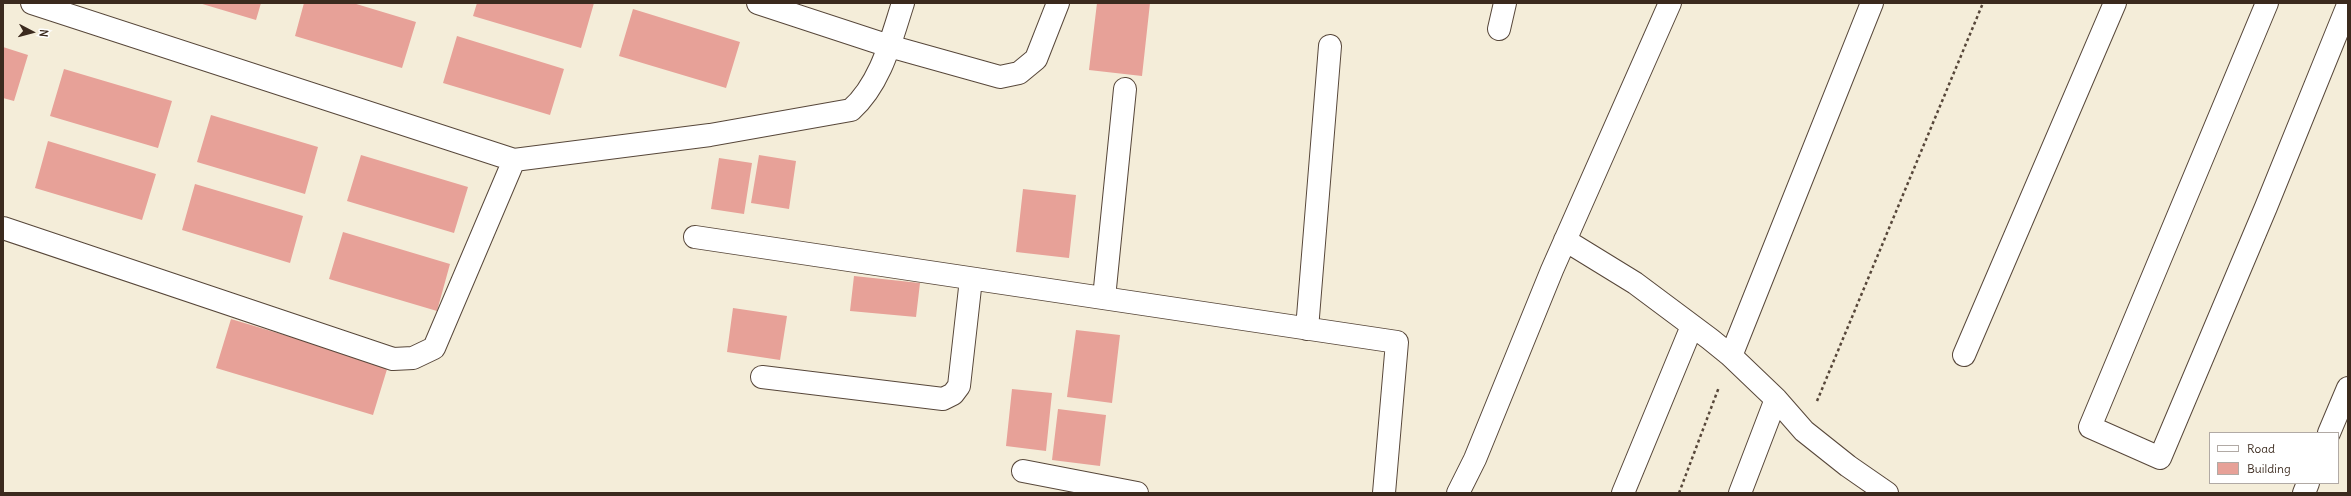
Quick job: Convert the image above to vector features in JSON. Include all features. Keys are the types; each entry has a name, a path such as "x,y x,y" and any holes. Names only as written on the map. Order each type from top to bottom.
{"street":[{"path":"32,3 514,160 710,135 851,110 863,99 873,84 889,46 903,3"},
{"path":"758,3 889,46 1000,77 1019,73 1036,59 1058,3"},
{"path":"1498,29 1504,3"},
{"path":"1458,493 1474,459 1565,240 1670,3"},
{"path":"1731,356 1872,3"},
{"path":"1964,355 2115,3"},
{"path":"2267,3 2090,427 2160,458 2266,207 2348,5"},
{"path":"1307,329 1330,46"},
{"path":"1104,298 1124,89"},
{"path":"3,228 393,359 413,358 434,348 514,160"},
{"path":"695,237 1397,342 1384,493"},
{"path":"1565,240 1635,283 1731,356 1776,399 1804,431 1848,466 1887,493"},
{"path":"762,377 943,400 953,394 959,386 971,279"},
{"path":"1623,493 1692,326"},
{"path":"2329,432 2348,388"},
{"path":"1740,493 1776,399"},
{"path":"1022,471 1137,493"}],"path":[{"path":"1804,431 1983,3"},
{"path":"1679,493 1731,356"}],"building":[{"path":"199,3 261,3 256,20"},
{"path":"304,3 353,3 416,22 402,68 295,36"},
{"path":"477,3 594,3 581,48 473,16"},
{"path":"1097,3 1150,3 1142,76 1089,70"},
{"path":"633,9 740,42 726,88 619,56"},
{"path":"457,36 564,69 550,115 443,83"},
{"path":"3,47 28,55 14,101 3,98"},
{"path":"64,69 172,101 158,148 50,116"},
{"path":"211,115 318,147 305,194 197,162"},
{"path":"48,141 156,174 142,220 35,188"},
{"path":"361,155 468,187 454,233 347,201"},
{"path":"759,155 796,161 789,209 751,203"},
{"path":"719,158 752,163 744,214 711,209"},
{"path":"195,184 303,216 290,263 182,230"},
{"path":"1023,189 1076,195 1069,258 1016,252"},
{"path":"343,232 450,264 437,311 329,279"},
{"path":"854,276 920,283 916,317 850,311"},
{"path":"733,308 787,316 780,360 727,352"},
{"path":"231,319 388,366 373,415 216,368"},
{"path":"1076,330 1120,335 1112,403 1067,397"},
{"path":"1012,389 1052,393 1046,451 1006,446"},
{"path":"1058,409 1106,415 1100,466 1052,460"}]}
